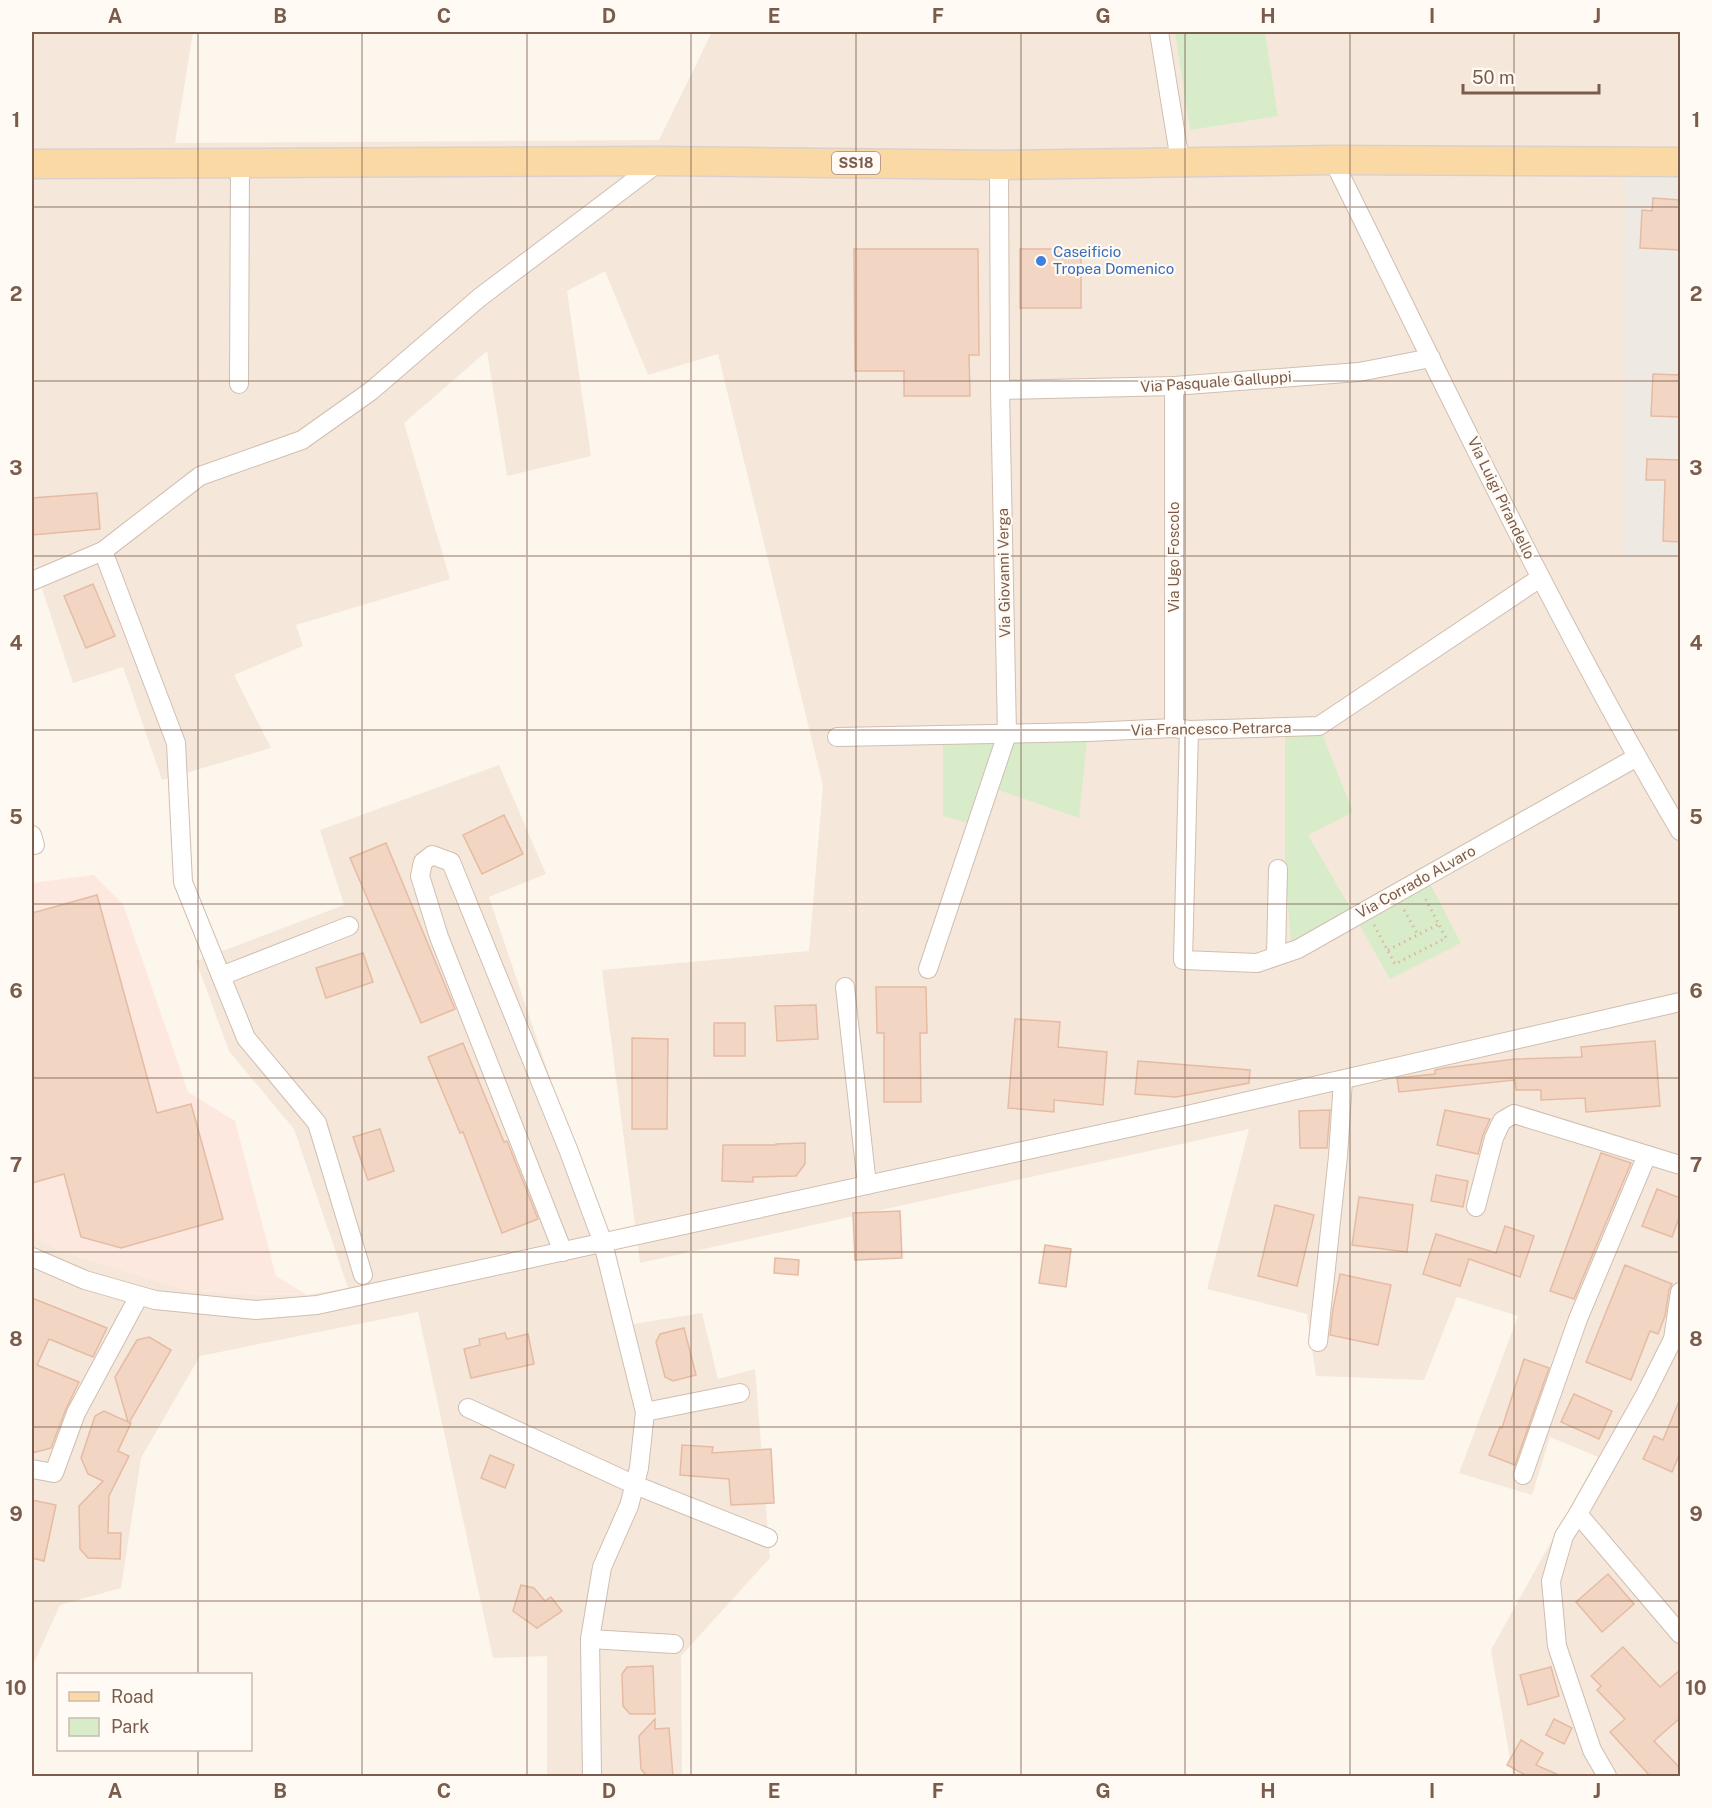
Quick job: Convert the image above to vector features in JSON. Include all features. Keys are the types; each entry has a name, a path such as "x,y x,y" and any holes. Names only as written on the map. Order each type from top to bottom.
{"main road":[{"name":"SS18","path":"32,164 660,161 999,165 1333,160 1680,162"}],"street":[{"path":"1159,32 1180,161"},
{"name":"Via Luigi Pirandello","path":"1333,160 1540,578 1680,831"},
{"path":"32,581 103,551 200,476 302,440 371,391 479,298 660,161"},
{"path":"239,384 240,163"},
{"name":"Via Giovanni Verga","path":"928,969 1007,734 1000,390 999,165"},
{"name":"Via Pasquale Galluppi","path":"1000,390 1174,386 1359,372 1431,358"},
{"name":"Via Ugo Foscolo","path":"1174,386 1183,960"},
{"path":"103,551 176,743 183,882 246,1038 317,1124 363,1275"},
{"name":"Via Francesco Petrarca","path":"837,737 1319,726 1540,578"},
{"name":"Via Corrado ALvaro","path":"1183,960 1257,963 1298,949 1637,757"},
{"path":"563,1252 439,937 420,876 423,862 432,855 451,862 568,1149 603,1243 645,1412 635,1485 629,1506 602,1567 590,1639 592,1776"},
{"path":"1276,956 1278,869"},
{"path":"221,976 349,926"},
{"path":"845,987 867,1185"},
{"path":"32,1257 85,1280 154,1300 256,1310 317,1305 1343,1080 1680,1002"},
{"path":"1318,1341 1338,1156 1343,1080"},
{"path":"1476,1207 1494,1138 1502,1121 1514,1114 1680,1165"},
{"path":"1523,1475 1578,1319 1647,1155"},
{"path":"1607,1776 1592,1750 1557,1646 1551,1581 1564,1536 1677,1340 1680,1292"},
{"path":"32,1469 54,1473 76,1413 139,1296"},
{"path":"645,1412 740,1393"},
{"path":"468,1408 635,1485 768,1538"},
{"path":"1578,1514 1680,1634"},
{"path":"590,1639 674,1644"}],"path":[{"path":"1366,910 1395,964 1446,938 1416,882"},
{"path":"1395,894 1418,935"},
{"path":"1388,950 1438,924"}],"shaded area":[{"path":"32,32 193,32 175,143 659,140 712,32 1680,32 1680,175 1624,557 1680,555 1680,1776 1513,1776 1491,1650 1598,1457 1550,1437 1532,1495 1459,1473 1518,1316 1457,1297 1424,1380 1316,1376 1307,1314 1207,1289 1249,1129 640,1263 602,970 809,951 823,786 718,354 648,375 605,271 567,291 591,456 507,476 487,351 404,423 450,579 296,625 303,646 234,675 271,748 162,780 123,667 73,683 32,558"},
{"path":"1625,173 1680,175 1680,555 1624,557"},
{"path":"499,765 546,874 489,897 633,1324 702,1313 718,1379 755,1369 770,1558 681,1656 682,1776 547,1776 547,1656 493,1658 418,1312 200,1356 141,1458 121,1588 60,1605 32,1667 32,1236 64,1252 187,1290 307,1295 348,1288 294,1129 229,1051 196,961 344,905 320,830"},
{"path":"94,875 123,904 188,1092 235,1121 276,1276 307,1295 187,1290 64,1252 32,1236 32,883"}],"green space":[{"path":"1175,32 1265,32 1278,116 1190,130"},
{"path":"1319,726 1353,812 1308,835 1355,916 1426,876 1461,943 1390,979 1355,917 1291,943 1285,869 1285,728"},
{"path":"1088,732 1079,818 990,787 976,825 943,816 943,735"}],"building":[{"path":"1653,198 1680,200 1680,250 1640,248 1642,210 1652,211"},
{"path":"854,249 978,249 979,355 969,355 970,396 904,396 904,371 855,371"},
{"path":"1020,249 1081,249 1081,308 1020,308"},
{"path":"1653,374 1680,375 1680,417 1651,416"},
{"path":"1647,459 1680,460 1680,542 1663,541 1665,480 1646,480"},
{"path":"97,493 100,529 32,535 32,498"},
{"path":"93,584 115,636 86,648 64,596"},
{"path":"504,815 523,854 482,874 463,835"},
{"path":"386,843 455,1009 421,1023 350,858"},
{"path":"97,895 157,1113 191,1104 223,1219 121,1248 81,1237 64,1174 32,1183 32,913"},
{"path":"363,953 373,982 326,998 316,968"},
{"path":"876,987 926,987 927,1033 920,1033 921,1102 884,1102 884,1033 877,1033"},
{"path":"816,1005 818,1039 777,1041 775,1006"},
{"path":"1015,1019 1060,1022 1058,1047 1107,1052 1103,1105 1054,1100 1054,1112 1008,1108"},
{"path":"714,1023 745,1023 745,1056 714,1056"},
{"path":"632,1038 668,1039 667,1129 632,1129"},
{"path":"1655,1041 1660,1106 1586,1112 1585,1098 1541,1100 1541,1090 1516,1090 1515,1080 1399,1092 1397,1078 1435,1074 1435,1070 1444,1068 1515,1059 1582,1057 1581,1047"},
{"path":"463,1043 504,1142 507,1141 538,1219 502,1233 463,1132 460,1133 428,1057"},
{"path":"1138,1061 1250,1070 1249,1083 1176,1097 1135,1094"},
{"path":"1330,1110 1327,1148 1300,1148 1299,1111"},
{"path":"1445,1110 1490,1119 1478,1154 1437,1145"},
{"path":"380,1129 394,1171 368,1180 353,1137"},
{"path":"805,1143 805,1164 796,1176 753,1177 753,1182 722,1181 723,1145"},
{"path":"1601,1153 1631,1163 1574,1299 1550,1291"},
{"path":"1436,1175 1468,1181 1463,1207 1431,1201"},
{"path":"1657,1189 1680,1198 1680,1215 1672,1237 1642,1226"},
{"path":"1359,1197 1413,1205 1407,1252 1352,1245"},
{"path":"1275,1205 1314,1215 1297,1286 1258,1276"},
{"path":"900,1211 902,1258 855,1260 853,1213"},
{"path":"1505,1226 1534,1236 1520,1277 1469,1259 1460,1286 1423,1274 1436,1234 1496,1253"},
{"path":"1045,1245 1071,1249 1066,1287 1039,1283"},
{"path":"775,1258 799,1260 798,1275 774,1273"},
{"path":"1625,1265 1672,1284 1665,1316 1658,1334 1650,1331 1631,1380 1586,1362"},
{"path":"1340,1274 1391,1285 1378,1345 1330,1335"},
{"path":"32,1298 107,1328 93,1357 49,1339 37,1365 79,1382 51,1448 32,1453"},
{"path":"684,1328 696,1375 673,1381 665,1377 656,1342 660,1334"},
{"path":"505,1333 507,1339 528,1334 534,1364 471,1378 464,1349 480,1345 479,1339"},
{"path":"149,1337 171,1350 129,1423 131,1423 118,1451 129,1456 109,1496 108,1533 121,1533 120,1559 88,1558 80,1549 79,1506 103,1481 88,1474 81,1458 95,1416 104,1411 128,1422 115,1377 137,1340"},
{"path":"1524,1359 1549,1368 1515,1465 1489,1455 1500,1427 1502,1428"},
{"path":"1574,1394 1612,1411 1599,1439 1561,1422"},
{"path":"1680,1399 1680,1453 1672,1472 1643,1459 1654,1436 1663,1440"},
{"path":"682,1445 713,1447 712,1453 771,1449 774,1503 731,1505 729,1479 680,1475"},
{"path":"490,1455 514,1465 505,1488 481,1478"},
{"path":"32,1500 56,1505 44,1561 32,1558"},
{"path":"1608,1574 1634,1604 1602,1632 1576,1602"},
{"path":"521,1585 534,1588 545,1601 551,1597 562,1611 537,1628 513,1611"},
{"path":"1623,1647 1660,1687 1680,1670 1680,1718 1654,1741 1680,1768 1680,1776 1650,1776 1610,1732 1625,1719 1597,1690 1601,1686 1591,1676"},
{"path":"653,1666 655,1714 630,1714 623,1706 622,1674 627,1667"},
{"path":"1551,1667 1559,1696 1528,1705 1520,1675"},
{"path":"655,1719 655,1729 669,1728 673,1776 647,1776 641,1769 639,1736"},
{"path":"1554,1719 1572,1728 1564,1744 1546,1735"},
{"path":"1521,1740 1543,1753 1536,1765 1561,1776 1527,1776 1507,1765"}],"place":[{"name":"Caseificio Tropea Domenico","path":"1041,261"}]}
